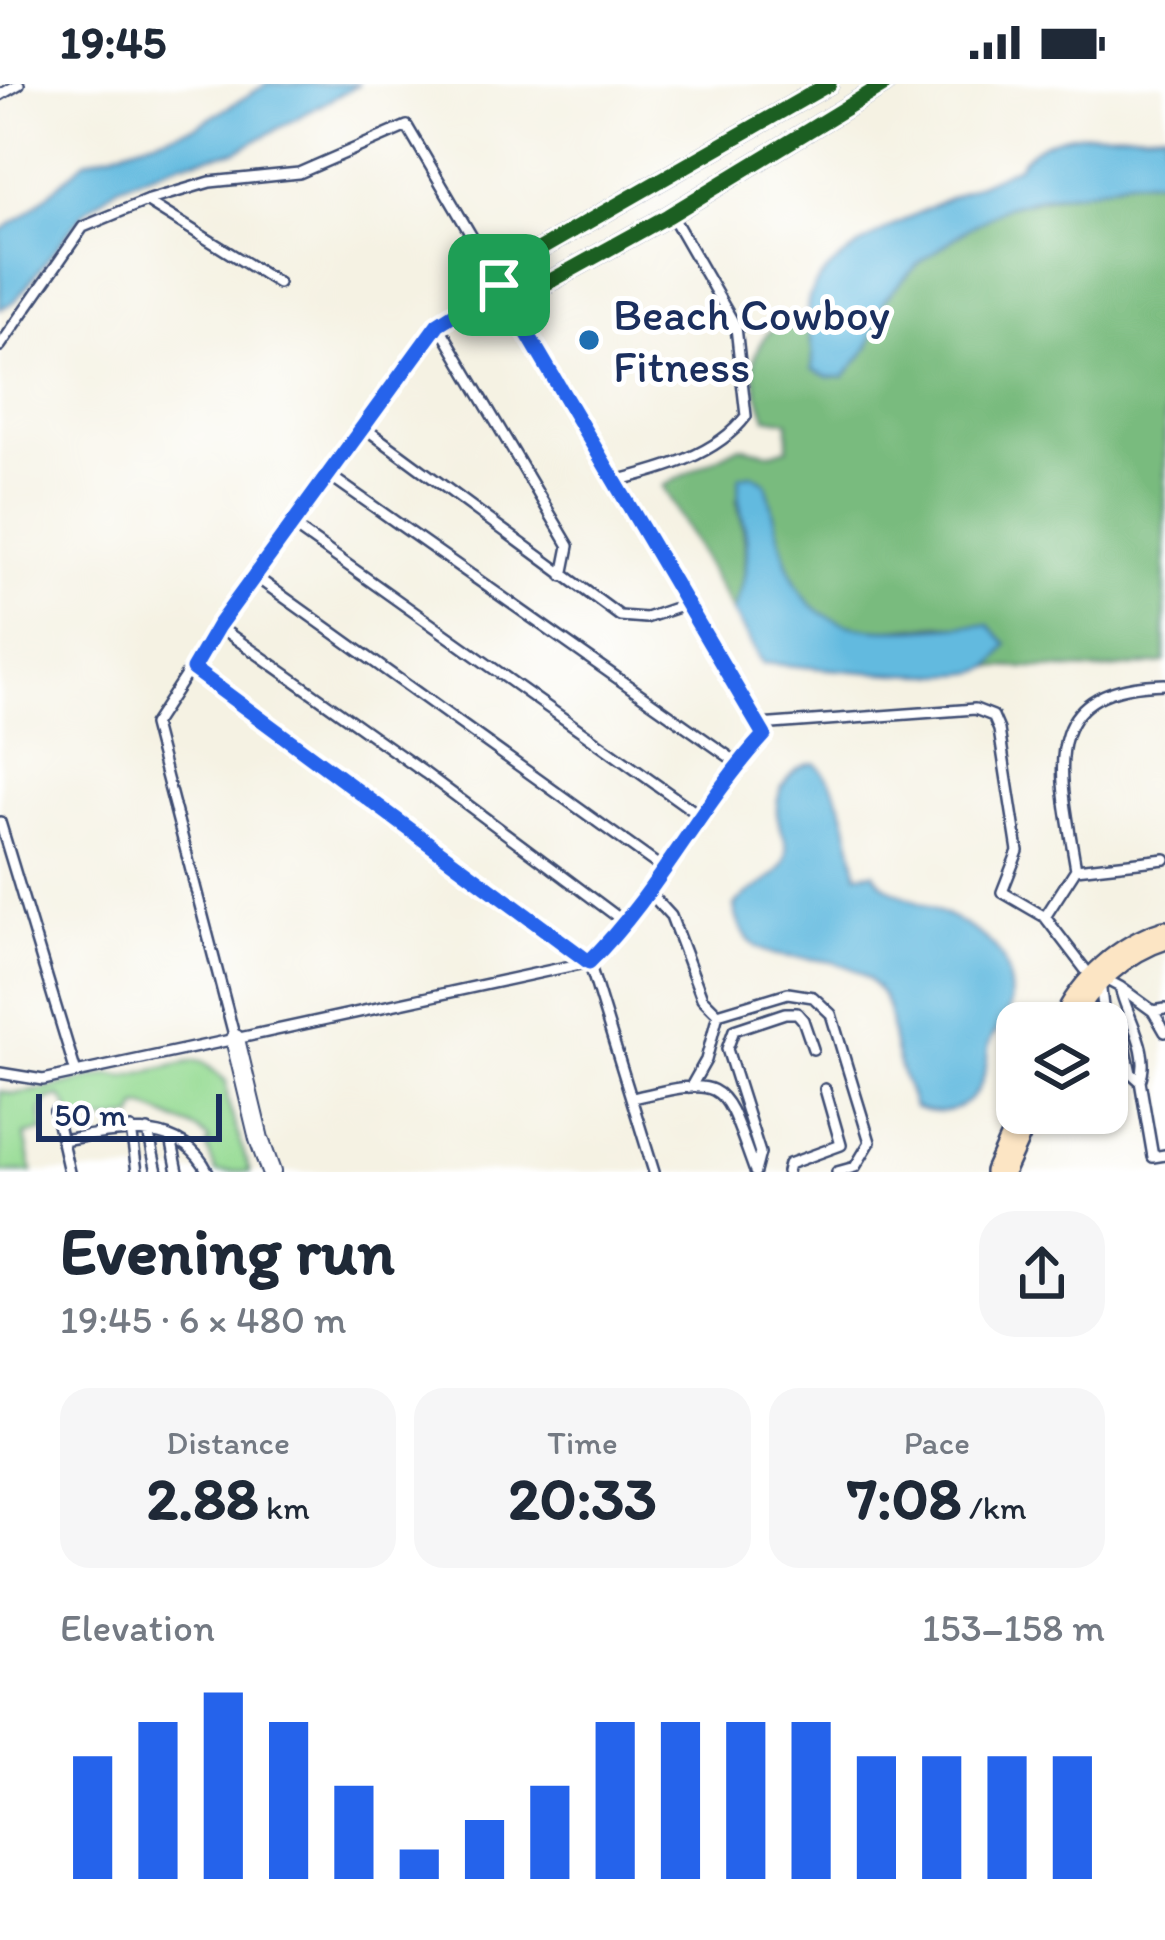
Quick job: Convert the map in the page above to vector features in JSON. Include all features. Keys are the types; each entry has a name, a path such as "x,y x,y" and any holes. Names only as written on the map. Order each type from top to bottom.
{"street":[{"path":"829,84 514,264 499,285 526,294 671,214 886,84"},
{"path":"1078,1002 1105,981 1120,958 1165,935"},
{"path":"236,1039 271,1172"},
{"path":"999,1172 1016,1134"}],"lane":[{"path":"0,95 19,84"},
{"path":"0,346 83,227 210,182 299,173 407,126 764,735 738,763 627,924 589,962 43,1080 0,1073"},
{"path":"146,201 278,283"},
{"path":"614,481 660,470 736,430 746,416 736,327 671,214"},
{"path":"236,1039 154,725 218,626 438,324 499,285"},
{"path":"438,324 569,546 563,576"},
{"path":"362,426 620,616 646,618 687,604"},
{"path":"329,475 738,763"},
{"path":"293,526 702,817"},
{"path":"256,578 666,871"},
{"path":"218,626 627,924"},
{"path":"193,669 589,962 654,1172"},
{"path":"1045,917 1076,869 1060,772 1064,738 1094,699 1119,689 1165,684"},
{"path":"759,725 975,709 993,716 1018,851 1002,892 1045,917 1105,981 1136,1030 1144,1072 1140,1081"},
{"path":"0,821 76,1073"},
{"path":"1076,869 1165,859"},
{"path":"650,893 671,916 702,998 718,1014"},
{"path":"1105,981 1159,1010 1165,1032"},
{"path":"1105,981 1104,1016 1123,1036 1159,1156"},
{"path":"718,1014 788,993 813,997 831,1014 870,1142 855,1167 837,1172"},
{"path":"755,1172 760,1153 727,1049 734,1030 796,1013 813,1049"},
{"path":"693,1083 706,1060 718,1014"},
{"path":"633,1098 693,1083 718,1092 730,1102 755,1172"},
{"path":"787,1172 789,1164 841,1145 826,1089"},
{"path":"56,1112 69,1172"},
{"path":"62,1140 130,1129 148,1131 171,1138 199,1156 208,1172"},
{"path":"130,1129 137,1172"},
{"path":"148,1131 157,1172"},
{"path":"171,1138 178,1172"}],"green space":[{"path":"1127,180 1165,180 1165,663 1101,670 991,667 1007,645 960,628 930,625 868,630 839,625 802,595 736,498 745,555 733,612 663,486 740,446 771,453 788,448 788,421 766,417 754,373 757,349 773,327 787,316 806,320 814,356 868,348 884,300 919,263 967,229 1006,207"},
{"path":"203,1062 226,1081 228,1103 250,1172 216,1172 207,1148 209,1139 143,1106 137,1108 135,1117 73,1126 60,1096 47,1100 41,1111 43,1131 25,1135 32,1172 0,1172 0,1091 43,1090"}],"water":[{"path":"267,84 359,84 237,151 182,162 118,186 84,212 15,301 0,309 0,231 85,161 197,126"},
{"path":"1165,131 1165,180 1127,180 1006,207 919,263 884,300 868,348 844,377 828,377 812,369 810,295 844,256 903,220 1018,166 1048,142 1085,134"},
{"path":"752,474 766,483 795,581 810,603 830,618 881,629 989,625 1007,645 989,668 947,675 762,663 733,612 746,558 739,483 740,476"},
{"path":"815,763 840,800 857,874 874,872 894,891 974,931 1002,958 1010,1002 996,1002 996,1033 981,1083 958,1107 937,1112 914,1107 898,1061 887,1005 868,979 829,961 770,953 754,945 742,930 734,906 784,863 786,842 777,815 778,800 788,778"}],"cycle path":[{"path":"829,84 514,264 499,285 527,294 668,216 885,84"}],"place":[{"name":"Beach Cowboy Fitness","path":"589,340"}],"route":[{"path":"499,285 764,735 738,763 627,924 589,962 193,669 218,626 438,324 499,285"}]}
